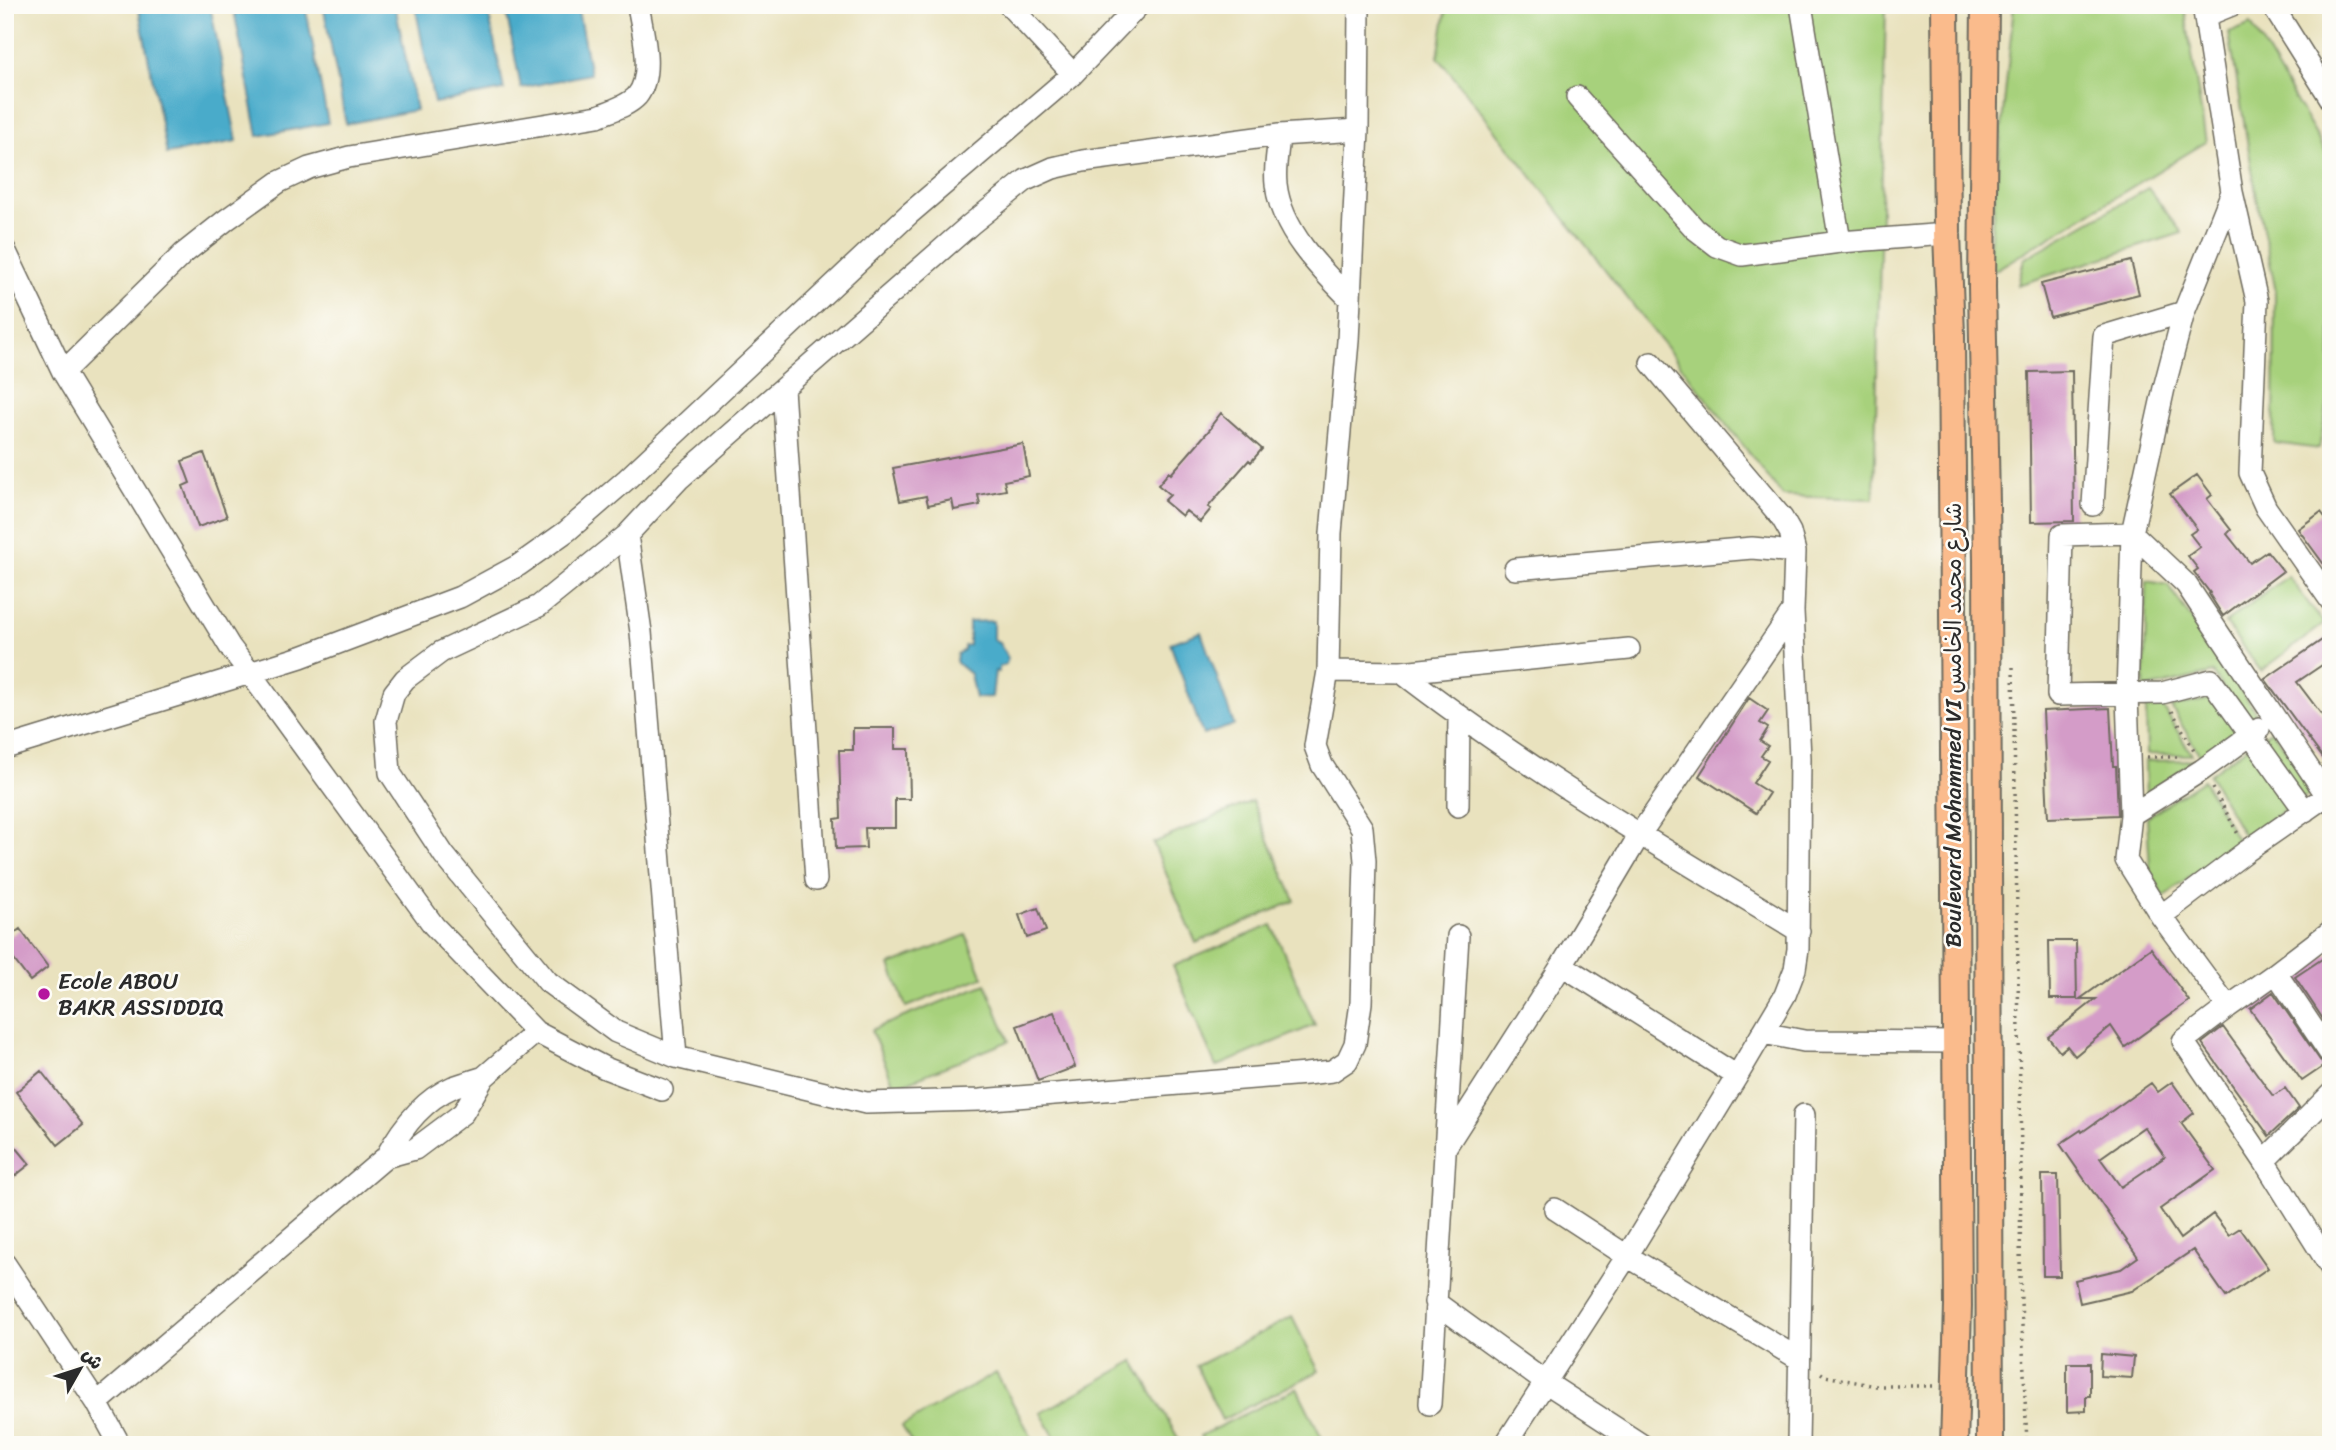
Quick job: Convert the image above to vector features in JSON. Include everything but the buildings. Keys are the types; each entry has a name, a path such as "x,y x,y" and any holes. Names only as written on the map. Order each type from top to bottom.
{"main road":[{"name":"Boulevard Mohammed VI شارع محمد الخامس","path":"1945,5 1951,348 1958,1293 1954,1445"},
{"name":"Boulevard Mohammed VI شارع محمد الخامس","path":"1985,5 1982,287 1987,559 1990,1445"}],"street":[{"path":"63,372 183,254 279,183 309,168 349,157 598,116 622,106 637,96 647,64 638,5"},
{"path":"1009,5 1073,74"},
{"path":"5,748 301,657 460,597 519,565 568,531 627,479 909,214 1073,74 1139,5"},
{"path":"1358,130 1279,135 1083,161 1053,168 1026,180 971,224 679,479 626,535 539,606 441,652 405,679 394,693 386,721 390,773 444,855 548,982 617,1032 676,1056 866,1103 981,1100 1332,1071 1347,1060 1355,1044 1360,1013 1365,860 1362,828 1322,765 1315,746 1328,671 1331,533 1349,299 1358,130 1359,5"},
{"path":"1801,5 1840,242"},
{"path":"2232,5 2204,11 2232,192 2257,301 2250,473 2266,508 2331,601"},
{"path":"2272,5 2331,99"},
{"path":"1577,97 1695,229 1717,246 1742,255 1840,242 1947,234"},
{"path":"1279,135 1276,181 1278,200 1305,250 1349,299"},
{"path":"2228,1007 2161,916 2126,860 2132,816 2127,695 2132,533 2184,312 2232,192"},
{"path":"5,250 63,372 223,636 434,926 536,1032 605,1068 662,1090"},
{"path":"2093,505 2104,336 2184,312"},
{"path":"1505,1445 1627,1255 1737,1076 1785,995 1795,969 1799,931 1800,758 1793,611 1795,552 1790,532 1782,518 1651,363"},
{"path":"783,389 816,880"},
{"path":"2161,916 2247,851 2305,811 2329,798 2186,584 2132,533 2062,535 2058,695 2162,693 2211,680 2305,811"},
{"path":"626,535 641,632 676,1056"},
{"path":"1515,569 1752,548 1795,552"},
{"path":"1447,1144 1562,965 1640,834 1793,611"},
{"path":"1328,671 1401,672 1629,649"},
{"path":"1401,672 1459,717 1640,834 1799,931"},
{"path":"1458,806 1459,717"},
{"path":"2132,816 2200,764 2275,718"},
{"path":"2331,932 2183,1041 2264,1161 2331,1268"},
{"path":"1430,1404 1458,936"},
{"path":"1562,965 1737,1076"},
{"path":"2276,973 2331,1055"},
{"path":"386,1157 415,1149 463,1114 484,1077 536,1032"},
{"path":"1763,1033 1804,1041 1955,1042"},
{"path":"97,1403 386,1157 397,1137 426,1105 454,1087 484,1077"},
{"path":"2264,1161 2331,1094"},
{"path":"1798,1445 1804,1115"},
{"path":"1555,1209 1799,1359"},
{"path":"5,1264 97,1403 120,1445"},
{"path":"1435,1302 1545,1382 1642,1445"}],"path":[{"path":"2013,665 2021,1157 2020,1276 2027,1445"},
{"path":"2162,693 2247,851"},
{"path":"2130,757 2200,764"},
{"path":"1799,1359 1825,1376 1876,1386 1956,1386"}],"green space":[{"path":"1447,5 1886,5 1874,499 1783,496 1438,57"},
{"path":"2014,5 2184,5 2206,142 1987,275"},
{"path":"2251,24 2331,161 2331,386 2319,449 2274,443 2275,287 2229,33"},
{"path":"2148,188 2182,233 2018,285 2024,259"},
{"path":"2288,576 2324,624 2261,671 2225,623"},
{"path":"2147,581 2168,585 2259,717 2249,725 2213,673 2144,689"},
{"path":"2216,698 2238,732 2201,757 2171,707"},
{"path":"2146,705 2163,707 2192,755 2147,754"},
{"path":"2272,730 2314,790 2303,799 2260,738"},
{"path":"2249,745 2291,805 2245,838 2209,775"},
{"path":"2194,760 2146,796 2145,761"},
{"path":"2203,780 2238,841 2164,897 2150,869 2147,817"},
{"path":"1252,801 1295,901 1196,943 1153,843"},
{"path":"1272,925 1315,1025 1216,1067 1173,966"},
{"path":"966,935 983,977 906,1007 890,965"},
{"path":"986,984 1009,1041 895,1087 871,1030"},
{"path":"1292,1317 1319,1371 1222,1420 1196,1366"},
{"path":"1134,1361 1182,1445 1059,1445 1041,1413"},
{"path":"996,1373 1036,1445 913,1445 902,1426"},
{"path":"1297,1388 1324,1442 1318,1445 1205,1445 1200,1436"}],"water":[{"path":"138,5 210,5 237,141 167,154"},
{"path":"233,5 305,5 328,123 258,136"},
{"path":"323,5 395,5 416,110 346,124"},
{"path":"415,5 487,5 504,90 434,103"},
{"path":"505,5 577,5 590,74 521,88"},
{"path":"993,621 993,640 999,643 1008,658 1006,664 999,667 999,672 995,671 992,697 975,698 970,674 956,661 957,654 964,650 964,646 969,645 969,622"},
{"path":"1201,632 1234,725 1203,735 1170,643"}],"place":[{"name":"Ecole ABOU BAKR ASSIDDIQ","path":"44,994"}]}
